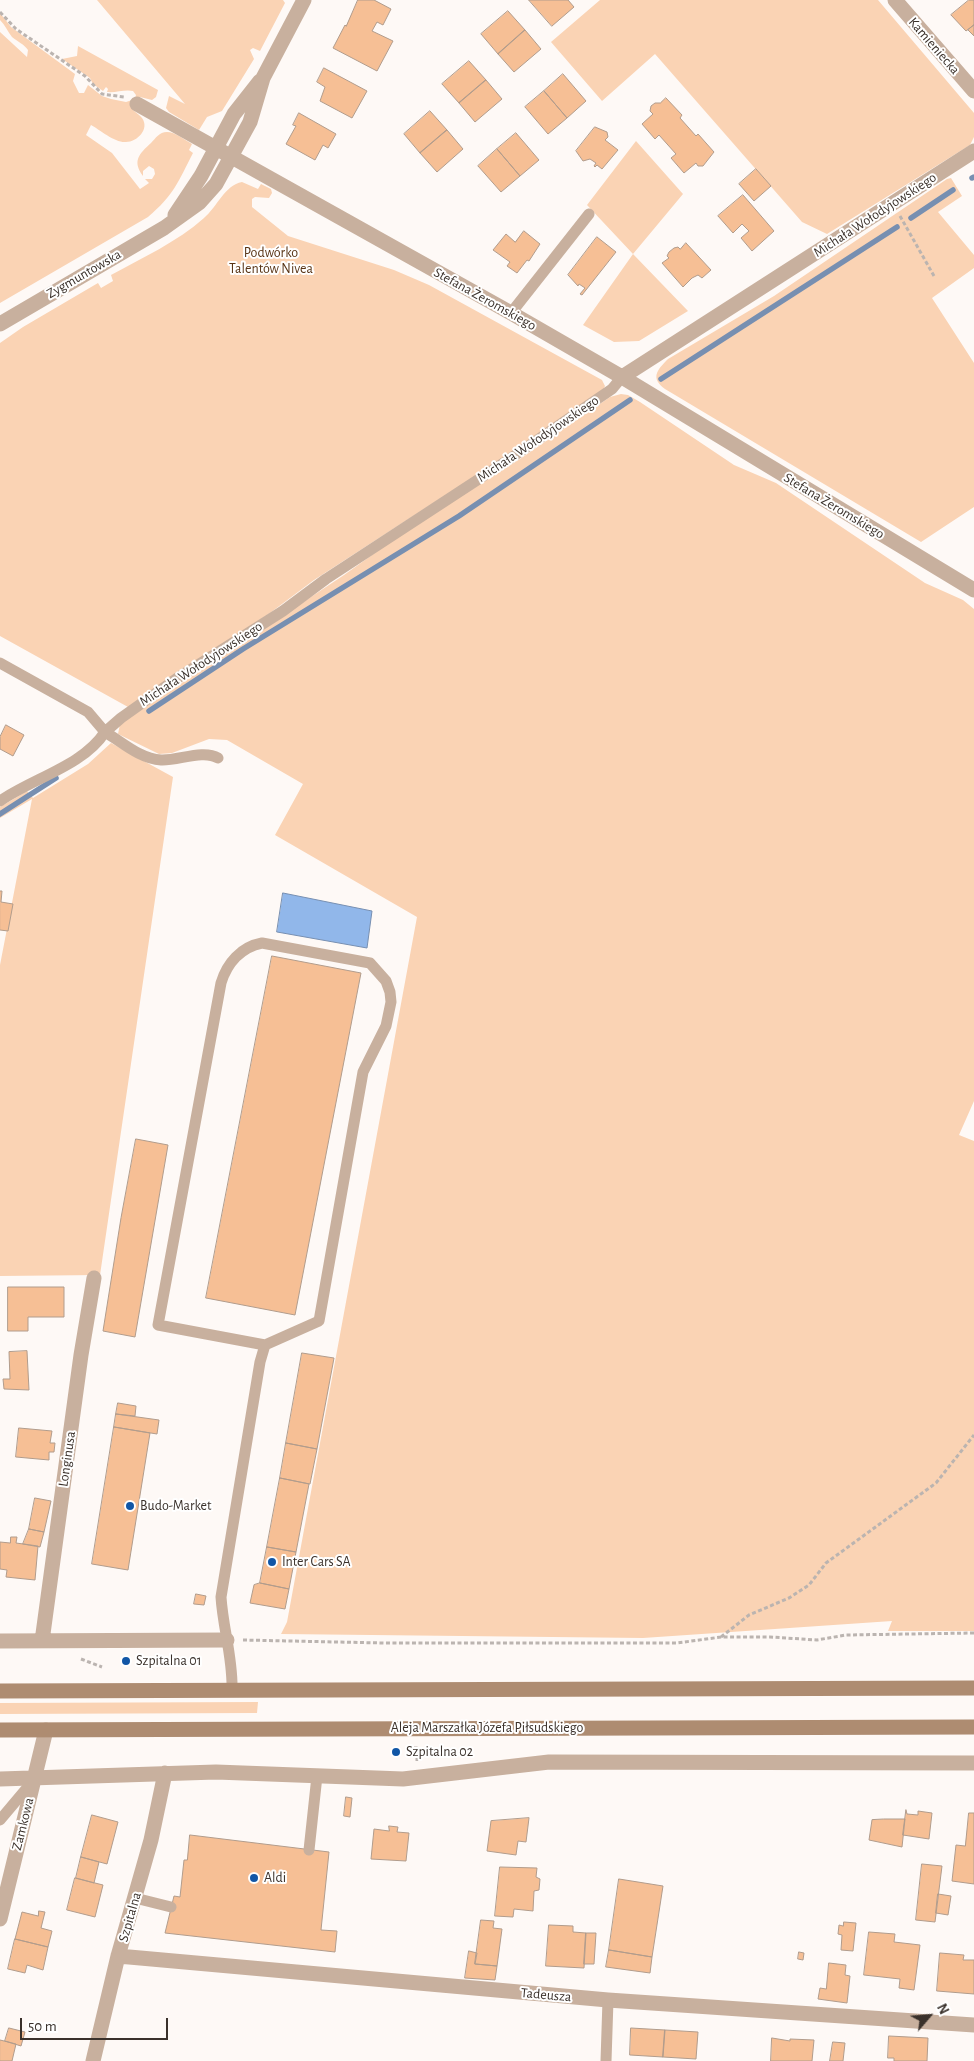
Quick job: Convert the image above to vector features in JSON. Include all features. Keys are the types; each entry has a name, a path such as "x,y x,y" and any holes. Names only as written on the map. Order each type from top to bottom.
{"main road":[{"path":"0,1691 974,1688"},
{"name":"Aleja Marszałka Józefa Piłsudskiego","path":"0,1730 974,1726"}],"street":[{"name":"Kamieniecka","path":"895,0 974,91"},
{"path":"263,78 302,1"},
{"name":"Zygmuntowska","path":"169,224 186,200 241,103 263,78"},
{"name":"Zygmuntowska","path":"0,324 169,224 200,203 208,194 231,157 253,115 263,78"},
{"name":"Stefana Żeromskiego","path":"137,104 511,313 974,590"},
{"name":"Michała Wołodyjowskiego","path":"622,378 974,151"},
{"name":"Longinusa","path":"42,1641 81,1355 94,1278"},
{"path":"0,1641 227,1640"},
{"name":"Zamkowa","path":"0,1919 46,1730"},
{"path":"0,1779 216,1772 402,1779 549,1762 974,1763"},
{"name":"Szpitalna","path":"93,2061 118,1956 151,1840 164,1773"},
{"name":"Tadeusza","path":"118,1956 608,2000 974,2025"}],"lane":[{"path":"511,313 589,214"},
{"name":"Michała Wołodyjowskiego","path":"0,800 83,755 121,718 176,679 283,611 326,579 508,460 612,389 622,378"},
{"path":"0,663 88,712 105,732 138,753 159,760 201,755 213,755 218,758"},
{"path":"262,943 370,963 386,981 391,1002 386,1026 363,1072 319,1320 265,1345 158,1325 221,983 227,967 233,959 248,948 262,943"},
{"path":"232,1690 233,1668 222,1618 221,1597 265,1345"},
{"path":"309,1850 317,1776"},
{"path":"0,1820 35,1779"},
{"path":"135,1898 171,1907"},
{"path":"606,2061 608,2000"}],"path":[{"path":"0,12 16,29 85,76 102,94 125,98 137,104"},
{"path":"893,203 934,276"},
{"path":"721,1637 749,1615 789,1598 809,1586 826,1563 936,1482 974,1435"},
{"path":"227,1640 384,1643 677,1644 721,1637 770,1637 817,1640 846,1635 974,1633"},
{"path":"408,1748 417,1748 418,1777"}],"green space":[{"path":"97,0 283,0 285,3 260,51 253,48 250,50 254,59 222,111 207,117 199,130 169,112 166,108 169,96 185,104"},
{"path":"600,0 878,0 974,113 974,137 970,145 827,234 802,222 655,54 602,101 551,42"},
{"path":"0,13 11,27 75,74 73,81 79,93 84,93 88,85 102,96 111,99 126,102 135,99 136,95 133,91 107,92 108,89 106,87 103,91 93,84 90,78 62,59 77,56 78,46 158,90 156,97 152,100 140,97 133,110 144,122 141,134 134,140 122,142 91,125 86,135 112,153 140,189 149,183 145,179 152,179 155,174 154,169 149,166 143,171 143,176 138,166 138,158 160,134 170,132 180,136 192,144 189,150 193,153 170,195 148,217 0,303 0,32 27,57 28,50 12,37 0,20"},
{"path":"636,141 683,194 633,254 587,205"},
{"path":"951,178 962,196 938,212 974,255 974,268 932,298 974,363 974,507 921,542 665,389 656,378 658,370 668,359 774,296"},
{"name":"Podwórko Talentów Nivea","path":"242,182 258,189 261,184 271,189 272,193 269,198 255,197 252,199 252,207 288,236 394,270 429,285 602,380 605,386 603,390 506,456 314,580 270,613 128,707 0,636 0,343 23,327 98,283 101,288 113,281 111,275 159,249 194,227 209,213 231,187"},
{"path":"633,254 688,311 639,341 614,342 583,325"},
{"path":"621,394 628,395 640,402 734,465 776,483 925,583 963,600 974,609 974,1101 959,1135 974,1141 974,1631 888,1631 892,1621 643,1638 281,1634 287,1622 417,917 275,835 303,784 227,740 209,739 172,753 159,754 118,734 120,724 344,575 407,530 520,459 610,397"},
{"path":"111,743 173,777 100,1275 0,1276 0,965 32,799 0,818 0,807 27,791 33,798 88,764"},
{"path":"258,1702 257,1713 0,1714 0,1703"}],"water":[{"path":"283,893 372,911 367,948 277,932"}],"building":[{"path":"358,0 374,0 391,9 383,25 377,22 372,31 393,41 377,71 333,48"},
{"path":"529,0 568,0 574,7 552,26"},
{"path":"969,0 974,0 974,25 966,31 951,15"},
{"path":"508,11 525,30 498,54 481,34"},
{"path":"974,25 974,36 968,30"},
{"path":"525,30 541,49 514,72 498,54"},
{"path":"469,61 486,80 459,103 442,84"},
{"path":"324,68 367,91 352,118 320,101 325,87 317,82"},
{"path":"563,74 586,101 567,118 544,91"},
{"path":"486,80 502,99 475,122 459,103"},
{"path":"544,91 567,118 548,134 525,107"},
{"path":"666,98 682,115 680,118 696,136 698,134 714,152 703,166 698,166 696,163 684,173 671,158 676,154 659,135 655,139 642,124 653,114 650,111 651,106 655,103 660,103"},
{"path":"430,111 447,130 420,153 404,134"},
{"path":"299,113 336,134 328,148 323,145 315,160 286,144 296,126 293,125"},
{"path":"595,127 607,132 608,137 605,140 618,150 602,169 597,165 595,167 596,163 590,159 583,161 576,151"},
{"path":"447,130 463,149 437,172 420,153"},
{"path":"516,133 539,160 520,176 497,149"},
{"path":"497,149 520,176 501,192 478,166"},
{"path":"756,169 771,186 754,201 739,184"},
{"path":"743,195 774,231 752,251 741,238 749,231 742,224 733,233 718,216"},
{"path":"524,231 540,244 529,261 527,260 517,273 507,266 510,262 493,250 506,234 515,242"},
{"path":"597,237 616,252 582,295 580,294 585,288 579,284 578,286 568,275"},
{"path":"686,243 711,270 702,278 698,275 692,278 683,287 662,263 669,258 667,256 669,252 674,248 678,247 680,249"},
{"path":"6,725 24,735 13,756 0,749 0,737"},
{"path":"0,891 2,891 1,902 13,904 8,931 0,930"},
{"path":"272,956 361,973 295,1315 206,1298"},
{"path":"136,1139 168,1145 135,1337 103,1331"},
{"path":"8,1287 64,1287 64,1317 28,1317 28,1331 8,1331"},
{"path":"27,1351 29,1390 4,1389 3,1379 10,1379 9,1352"},
{"path":"302,1353 334,1358 317,1449 286,1443"},
{"path":"118,1403 136,1406 135,1416 116,1414"},
{"path":"116,1414 159,1420 157,1434 114,1427"},
{"path":"114,1427 150,1433 128,1570 92,1564"},
{"path":"19,1428 52,1431 50,1443 55,1443 54,1452 49,1452 49,1460 16,1457"},
{"path":"286,1443 317,1449 310,1484 280,1478"},
{"path":"280,1478 309,1484 296,1552 267,1547"},
{"path":"35,1498 51,1501 44,1532 29,1529"},
{"path":"29,1529 44,1532 40,1547 23,1544"},
{"path":"11,1537 17,1537 16,1543 38,1546 35,1580 6,1577 7,1570 0,1569 0,1542 10,1543"},
{"path":"267,1547 296,1552 289,1589 260,1583"},
{"path":"260,1583 289,1589 285,1609 250,1603 254,1585"},
{"path":"196,1594 206,1596 204,1605 194,1604"},
{"path":"346,1797 352,1798 350,1817 344,1816"},
{"path":"906,1810 907,1814 918,1815 918,1811 932,1813 929,1839 903,1835"},
{"path":"969,1813 974,1813 974,1884 952,1881 956,1845 965,1846"},
{"path":"92,1815 118,1822 107,1864 81,1857"},
{"path":"529,1818 526,1842 518,1841 516,1855 487,1851 491,1821"},
{"path":"905,1819 902,1847 869,1840 872,1820"},
{"path":"389,1826 398,1827 397,1832 409,1833 406,1861 371,1859 374,1829 389,1831"},
{"name":"Aldi","path":"190,1835 329,1852 321,1930 337,1931 335,1952 165,1933 174,1896 180,1897 184,1860 187,1860"},
{"path":"81,1857 99,1862 94,1883 76,1878"},
{"path":"922,1864 942,1866 935,1922 916,1920"},
{"path":"500,1867 537,1868 536,1877 540,1879 539,1890 534,1891 533,1911 514,1909 513,1917 495,1916"},
{"path":"75,1878 103,1885 95,1917 67,1910"},
{"path":"619,1879 663,1886 652,1957 609,1950"},
{"path":"938,1894 951,1896 948,1915 936,1913"},
{"path":"39,1911 45,1912 41,1928 52,1931 48,1947 15,1939 22,1912 38,1916"},
{"path":"481,1920 494,1921 493,1928 502,1929 497,1966 475,1964"},
{"path":"844,1922 856,1923 853,1951 841,1950 842,1935 838,1934 839,1925 843,1926"},
{"path":"549,1925 573,1926 573,1932 586,1933 584,1968 546,1966"},
{"path":"869,1932 895,1934 894,1942 920,1945 914,1990 899,1988 900,1979 864,1975"},
{"path":"586,1933 596,1933 594,1964 584,1964"},
{"path":"15,1939 48,1947 43,1970 27,1965 25,1973 8,1969"},
{"path":"609,1950 652,1957 650,1973 606,1967"},
{"path":"469,1951 477,1953 475,1964 497,1966 495,1980 465,1978"},
{"path":"799,1952 804,1953 803,1960 798,1959"},
{"path":"940,1953 964,1955 963,1960 974,1960 974,1994 937,1991"},
{"path":"829,1963 846,1965 845,1975 850,1976 847,2003 818,1999 820,1988 826,1989"},
{"path":"9,2028 25,2032 21,2046 5,2041"},
{"path":"631,2028 665,2030 663,2057 630,2055"},
{"path":"665,2030 698,2032 696,2059 663,2057"},
{"path":"889,2036 928,2038 927,2061 894,2061 894,2058 888,2058"},
{"path":"772,2038 790,2041 790,2039 814,2040 812,2061 771,2061"},
{"path":"0,2040 16,2044 12,2061 0,2061"},
{"path":"833,2042 845,2043 843,2061 830,2061"}],"waterway":[{"path":"911,218 953,190"},
{"path":"661,379 897,227"},
{"path":"149,711 243,649 459,516 630,400"},
{"path":"0,814 56,778"}],"place":[{"name":"Budo-Market","path":"130,1506"},
{"name":"Inter Cars SA","path":"272,1562"},
{"name":"Szpitalna 01","path":"126,1661"},
{"name":"Szpitalna 02","path":"396,1752"},
{"name":"Aldi","path":"254,1878"}]}
